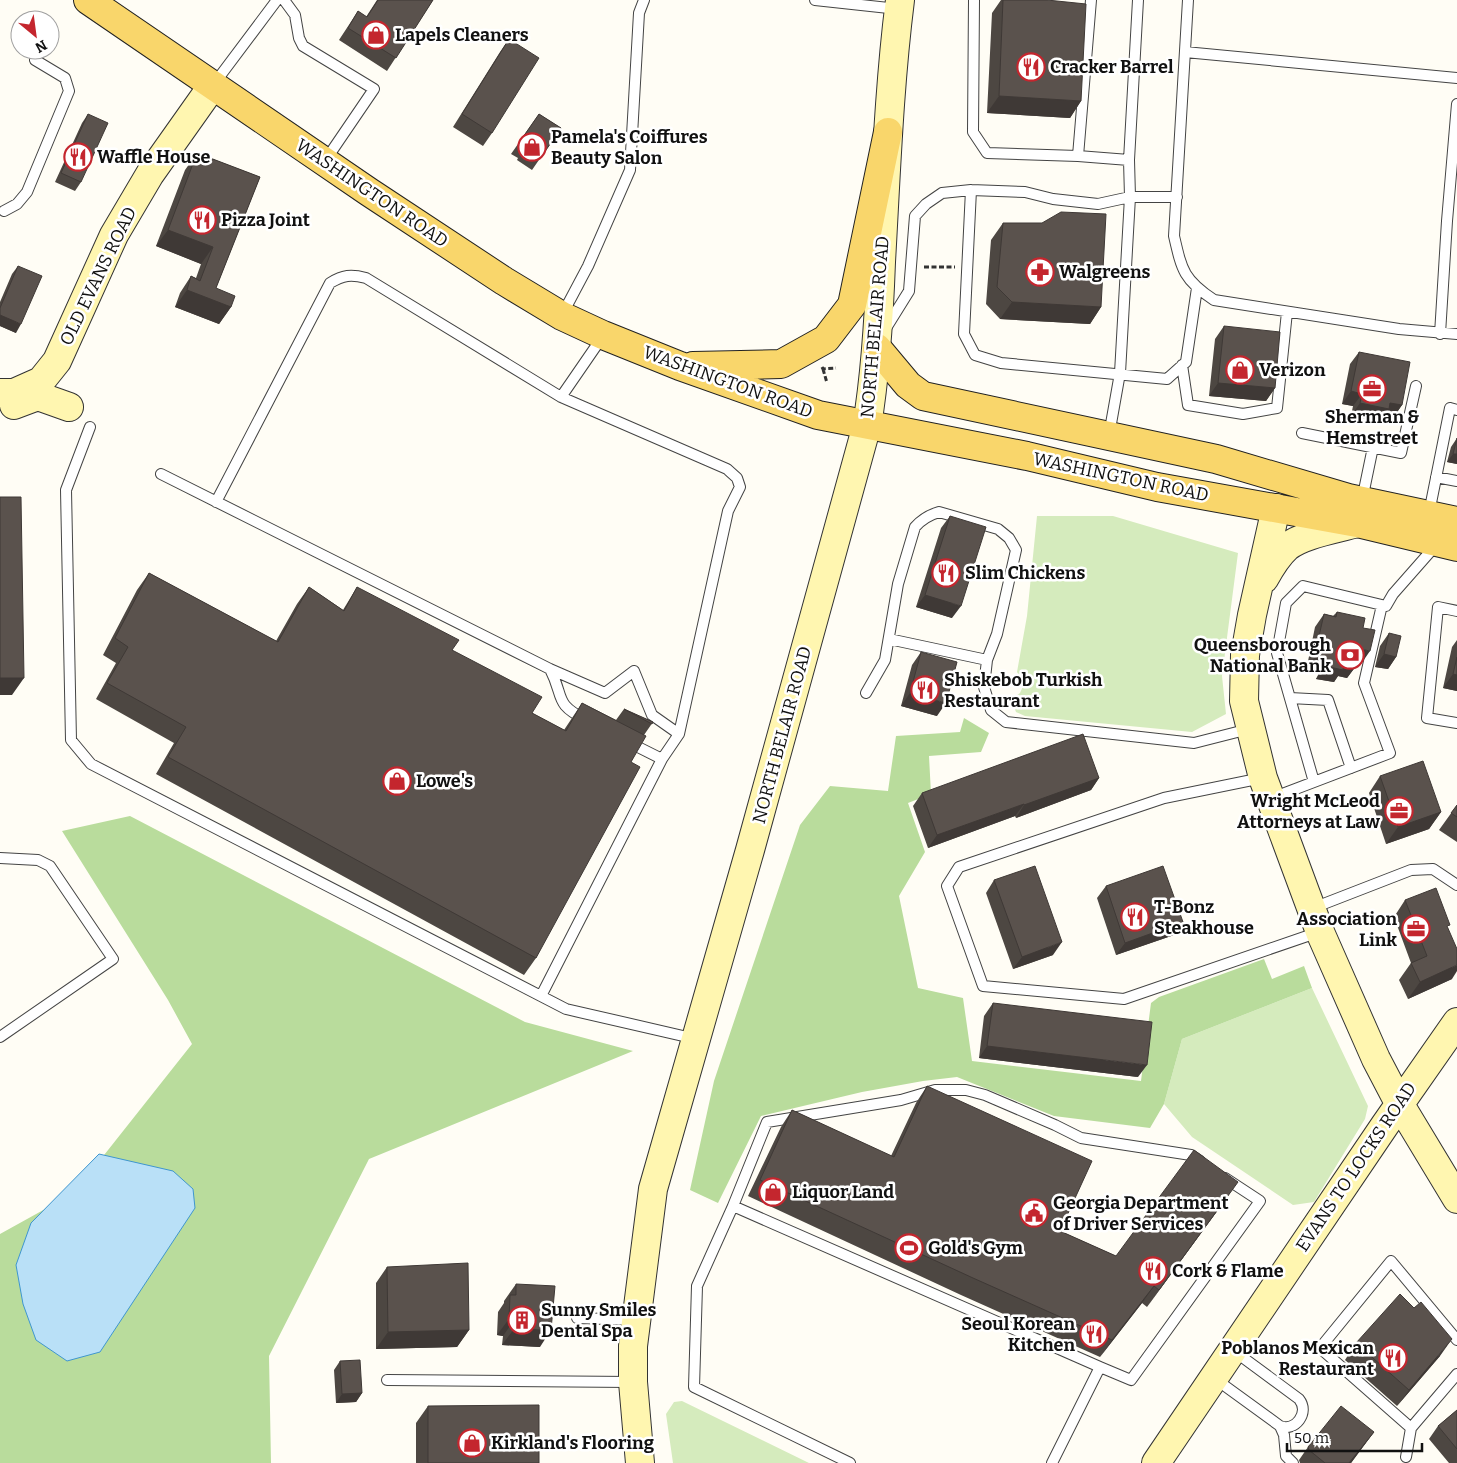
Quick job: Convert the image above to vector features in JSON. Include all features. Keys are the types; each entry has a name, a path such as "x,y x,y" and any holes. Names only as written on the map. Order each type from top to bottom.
{"main road":[{"name":"WASHINGTON ROAD","path":"88,0 325,162 504,281 562,316 680,366 818,416 1026,456 1157,487 1276,508 1360,512"},
{"path":"680,366 781,364 826,340 852,305 888,132"},
{"name":"WASHINGTON ROAD","path":"877,344 908,385 923,396 1216,459 1360,512 1433,533 1457,521"}],"street":[{"name":"NORTH BELAIR ROAD","path":"640,1463 632,1382 633,1346 653,1189 867,425 874,386 888,132 899,5"},
{"name":"OLD EVANS ROAD","path":"0,393 14,393 41,381 57,361 114,235 150,174 213,85"},
{"path":"0,408 12,406 38,396 69,407"},
{"path":"1276,508 1245,655 1244,701 1251,729 1267,788 1316,920 1376,1059 1399,1103 1457,1199"},
{"path":"1257,591 1272,564 1288,547 1302,538 1360,512"},
{"name":"EVANS TO LOCKS ROAD","path":"1156,1463 1399,1103 1457,1022"}],"lane":[{"path":"213,85 277,0"},
{"path":"284,0 296,15 299,38 303,46 374,88 325,162"},
{"path":"562,316 588,266 630,170 639,13 644,0"},
{"path":"815,0 899,5"},
{"path":"974,0 973,132 987,153 1129,160"},
{"path":"1078,156 1091,0"},
{"path":"1109,436 1120,374 1138,0"},
{"path":"1188,0 1174,236 1182,268 1197,288 1214,300 1399,329 1457,334"},
{"path":"1185,52 1457,78"},
{"path":"4,211 17,204 27,192 69,91 66,78 35,60"},
{"path":"1440,334 1446,220 1457,104"},
{"path":"877,344 909,291 915,216 926,204 942,192 971,190 1025,192 1053,199 1098,204 1130,197 1177,197"},
{"path":"971,190 964,334 975,356 1001,363 1167,379 1186,362 1197,288"},
{"path":"216,502 330,283 341,276 366,278 561,397 727,469 737,478 740,487 728,511 679,734 662,760 541,996"},
{"path":"1182,365 1188,405 1242,414 1277,408 1287,312"},
{"path":"561,397 603,335"},
{"path":"1302,433 1401,453 1416,386"},
{"path":"1314,782 1277,653 1286,603 1302,586 1386,606 1433,533 1436,477 1450,408 1457,410"},
{"path":"90,427 66,490 71,740 91,764 566,1009 696,1039"},
{"path":"1360,512 1373,447"},
{"path":"161,474 550,669 605,693 634,671 652,715 679,734"},
{"path":"1436,477 1457,481"},
{"path":"866,693 884,660 898,584 915,527 920,520 939,512 998,529 1010,538 1016,550 997,634 987,660 984,687 991,710 1006,722 1194,743 1251,729"},
{"path":"1382,605 1364,683 1390,753 1314,782 1164,798 959,867 947,886 983,986 1124,999 1316,920 1411,870 1433,869 1457,885"},
{"path":"1457,611 1438,607 1427,718 1457,723"},
{"path":"889,639 987,660"},
{"path":"550,669 558,684 561,702 570,712 595,725"},
{"path":"1290,698 1328,700 1351,768"},
{"path":"620,738 662,760"},
{"path":"0,858 38,860 50,866 113,959 0,1037"},
{"path":"733,1206 1131,1380 1260,1201 1191,1155 1081,1138 985,1095 966,1090 935,1090 901,1100 767,1122 733,1206 697,1286 694,1387 850,1463"},
{"path":"1411,1428 1320,1348 1391,1261 1457,1340"},
{"path":"577,1318 636,1320"},
{"path":"1214,1378 1280,1426 1285,1428 1295,1424 1303,1414 1302,1404 1232,1350"},
{"path":"1052,1463 1100,1367"},
{"path":"1406,1457 1411,1428 1457,1374"},
{"path":"387,1380 632,1382"},
{"path":"1280,1426 1284,1436 1286,1456 1294,1463"}],"path":[{"path":"921,268 967,267"},
{"path":"823,369 827,383"}],"green space":[{"path":"1037,516 1113,516 1238,553 1222,676 1226,714 1192,732 1025,716 1016,712 1011,699 1020,693 1024,684 1017,672 1027,616"},
{"path":"964,718 989,733 981,752 929,756 931,794 908,803 925,852 899,896 918,988 963,998 972,1061 1141,1081 1151,1003 1159,997 1264,959 1272,979 1304,966 1312,988 1182,1039 1164,1104 1150,1128 1054,1116 957,1077 923,1081 862,1092 761,1116 718,1203 690,1190 714,1081 800,825 830,786 888,791 896,736 960,732"},
{"path":"130,816 525,1022 633,1051 369,1159 269,1356 271,1463 0,1463 0,1234 74,1193 192,1044 168,1000 62,831"},
{"path":"1312,988 1368,1106 1365,1119 1314,1202 1293,1205 1192,1137 1164,1104 1182,1039"},
{"path":"682,1401 809,1463 673,1463 666,1414 674,1402"}],"water":[{"path":"99,1154 173,1171 193,1189 195,1208 100,1352 67,1361 36,1340 23,1304 16,1265 31,1223"}],"building":[{"name":"Lapels Cleaners","path":"378,0 433,0 396,58 348,28 358,11 367,17"},
{"name":"Cracker Barrel","path":"1003,0 1047,0 1086,4 1081,101 999,96"},
{"path":"509,39 539,58 492,133 462,114"},
{"name":"Waffle House","path":"88,114 108,123 81,182 61,173"},
{"path":"539,114 561,128 544,153 523,137"},
{"name":"Pizza Joint","path":"197,153 260,177 216,288 235,296 231,307 187,290 191,276 200,281 213,247 168,230"},
{"name":"Walgreens","path":"1061,212 1106,214 1101,307 1012,302 997,287 1003,223 1042,223"},
{"path":"18,266 42,276 21,324 0,315 0,308"},
{"name":"Verizon","path":"1224,326 1280,332 1275,388 1218,383"},
{"name":"Sherman & Hemstreet","path":"1359,352 1410,362 1402,405 1390,403 1389,409 1360,403 1362,394 1351,391"},
{"path":"1457,438 1457,454 1453,454"},
{"path":"0,497 21,497 24,678 0,678"},
{"name":"Slim Chickens","path":"950,516 986,527 961,606 925,595"},
{"name":"Lowe's","path":"149,573 278,642 309,587 344,611 357,587 459,640 452,650 542,697 532,713 566,731 582,703 646,736 631,762 640,767 536,958 168,757 186,727 107,683 128,647 115,638"},
{"path":"1337,612 1365,618 1363,628 1375,630 1370,651 1360,649 1356,666 1344,663 1343,670 1325,666 1328,661 1314,658 1324,614 1336,617"},
{"path":"1389,633 1401,636 1396,657 1384,654"},
{"path":"921,652 957,662 946,703 910,693"},
{"path":"1457,657 1457,675 1453,674"},
{"path":"624,709 653,722 652,724"},
{"path":"1083,734 1099,778 937,835 922,793"},
{"path":"1423,761 1441,812 1398,827 1380,776"},
{"path":"1457,805 1457,817 1451,813"},
{"path":"1035,866 1062,942 1022,957 994,880"},
{"name":"T-Bonz Steakhouse","path":"1163,866 1183,922 1125,943 1106,886"},
{"path":"1436,888 1450,925 1447,926 1457,949 1457,965 1420,982 1411,963 1427,956 1405,900"},
{"path":"993,1003 1152,1022 1147,1065 987,1046"},
{"path":"927,1086 1092,1161 1060,1231 1116,1256 1194,1150 1238,1182 1159,1290 1154,1286 1112,1340 760,1180 792,1110 894,1157"},
{"path":"468,1263 469,1330 388,1332 387,1267"},
{"path":"516,1284 555,1286 551,1330 514,1329 515,1319 509,1319 510,1295 516,1295"},
{"name":"Poblanos Mexican Restaurant","path":"1400,1294 1414,1308 1421,1302 1452,1339 1409,1390 1356,1343"},
{"path":"360,1360 362,1393 342,1394 340,1361"},
{"name":"Kirkland's Flooring","path":"539,1405 539,1463 428,1463 428,1406"},
{"path":"1341,1406 1374,1432 1349,1463 1325,1463 1308,1447"},
{"path":"1457,1410 1457,1449 1438,1426"}],"place":[{"name":"Lapels Cleaners","path":"376,35"},
{"name":"Cracker Barrel","path":"1031,67"},
{"name":"Pamela's Coiffures Beauty Salon","path":"532,147"},
{"name":"Waffle House","path":"78,157"},
{"name":"Pizza Joint","path":"202,220"},
{"name":"Walgreens","path":"1040,272"},
{"name":"Verizon","path":"1240,370"},
{"name":"Sherman & Hemstreet","path":"1372,389"},
{"name":"Slim Chickens","path":"946,573"},
{"name":"Queensborough National Bank","path":"1350,655"},
{"name":"Shiskebob Turkish Restaurant","path":"925,690"},
{"name":"Lowe's","path":"397,781"},
{"name":"Wright McLeod Attorneys at Law","path":"1399,811"},
{"name":"T-Bonz Steakhouse","path":"1135,917"},
{"name":"Association Link","path":"1416,929"},
{"name":"Liquor Land","path":"773,1192"},
{"name":"Georgia Department of Driver Services","path":"1034,1213"},
{"name":"Gold's Gym","path":"909,1248"},
{"name":"Cork & Flame","path":"1153,1271"},
{"name":"Sunny Smiles Dental Spa","path":"522,1320"},
{"name":"Seoul Korean Kitchen","path":"1094,1334"},
{"name":"Poblanos Mexican Restaurant","path":"1393,1358"},
{"name":"Kirkland's Flooring","path":"472,1443"}]}
